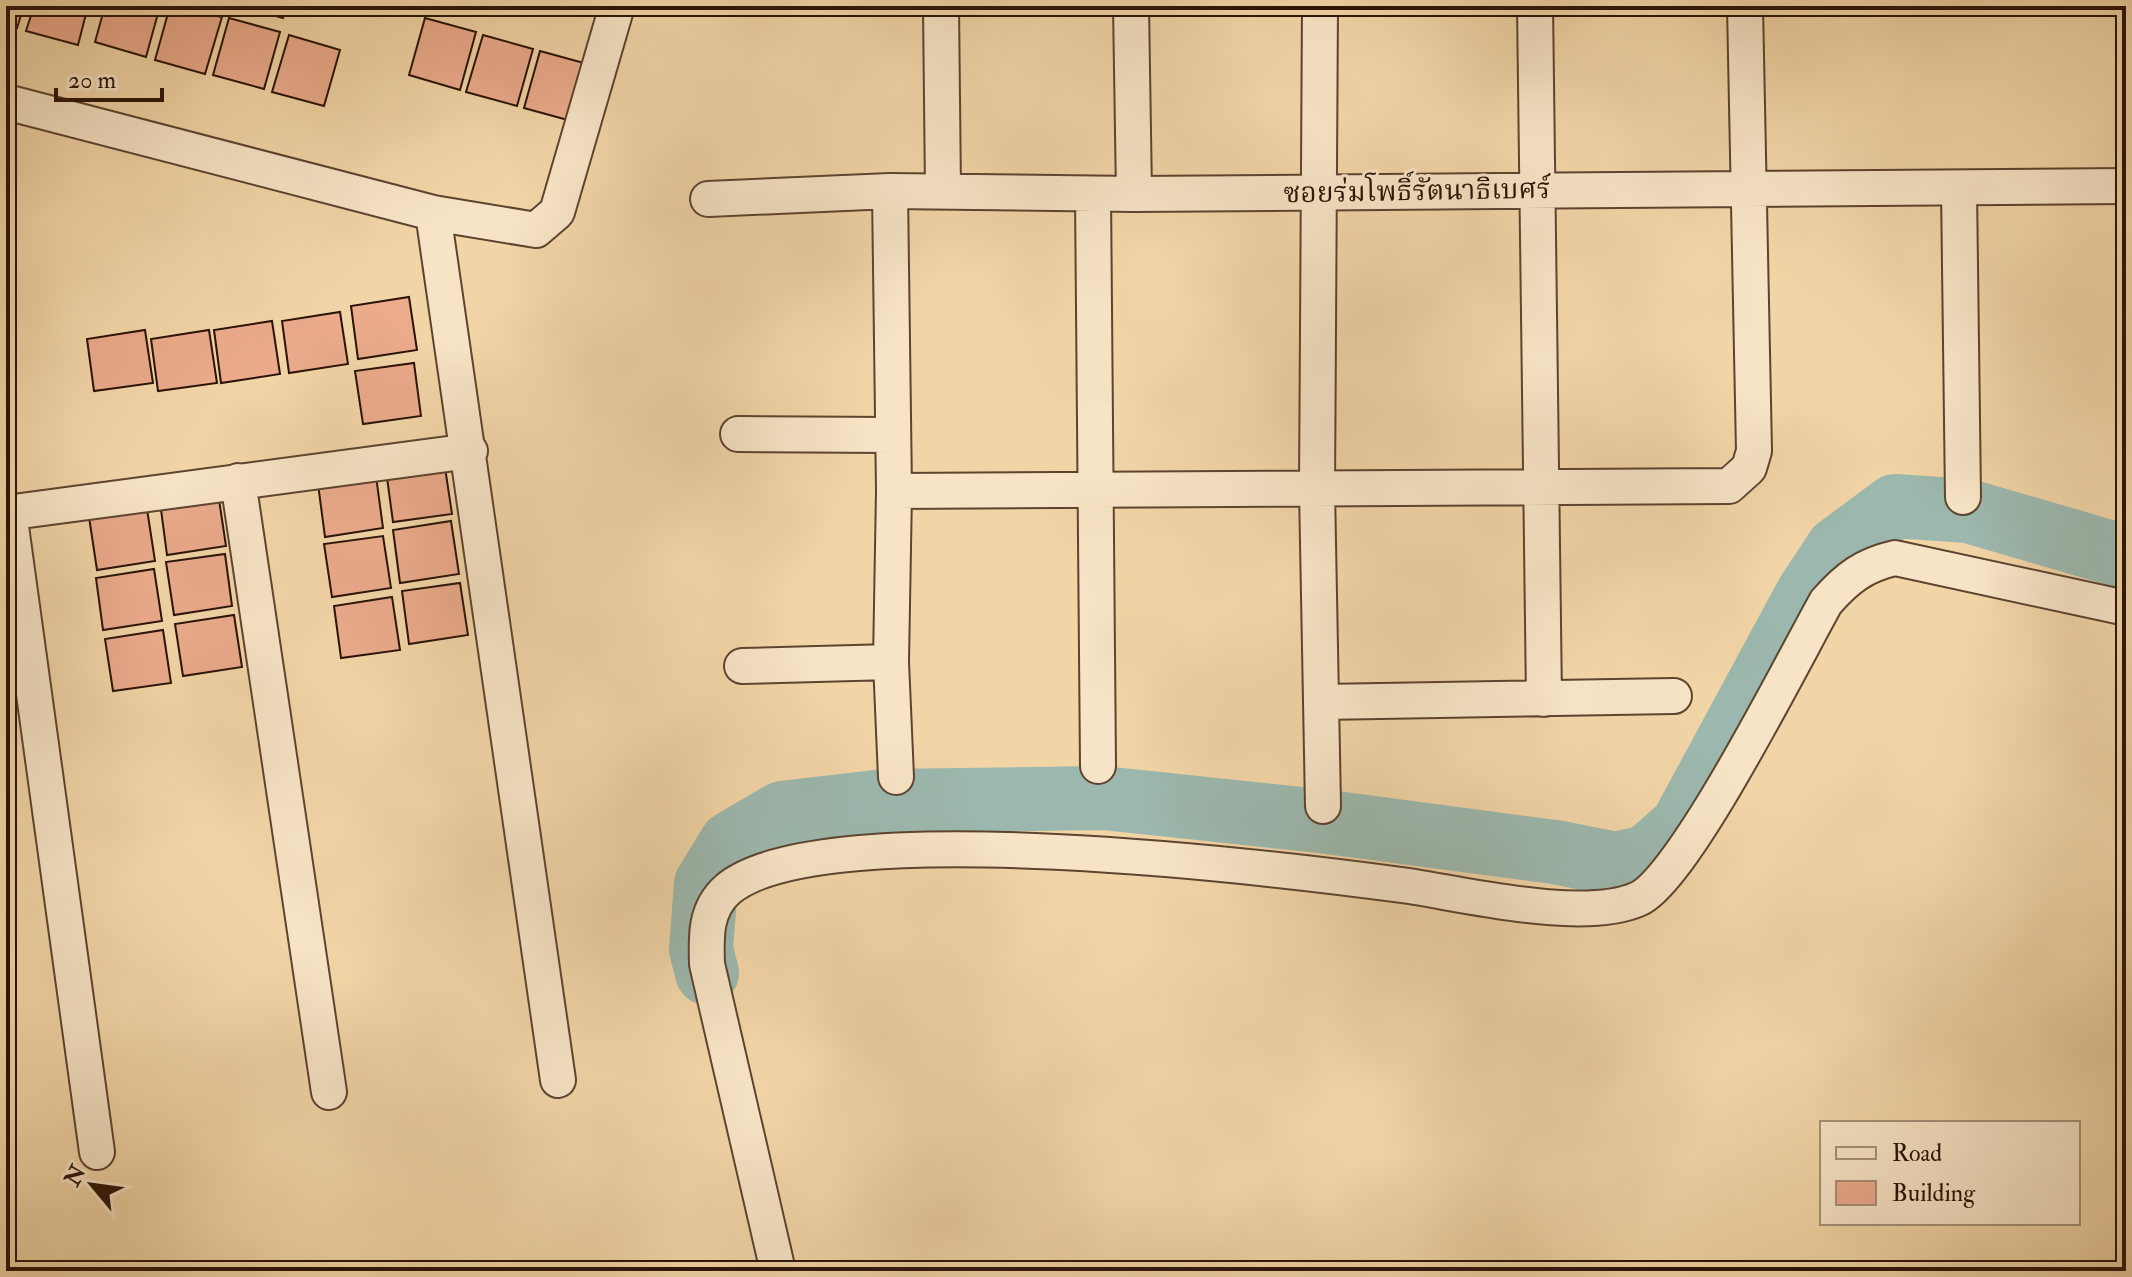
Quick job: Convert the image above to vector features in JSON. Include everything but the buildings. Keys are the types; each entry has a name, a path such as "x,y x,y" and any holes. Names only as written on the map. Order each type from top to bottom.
{"street":[{"path":"6,102 433,213 536,230 552,219 617,6"},
{"path":"941,6 943,191"},
{"path":"1131,6 1134,194"},
{"path":"1320,6 1317,490 1323,806"},
{"path":"1535,6 1544,699"},
{"path":"894,491 1729,486 1749,468 1754,451 1745,6"},
{"name":"ซอยร่มโพธิ์รัตนาธิเบศร์","path":"708,199 890,191 1134,194 2126,186"},
{"path":"1959,188 1963,497"},
{"path":"890,191 894,491 891,662 896,777"},
{"path":"1093,194 1098,488 1098,766"},
{"path":"433,213 470,451 558,1080"},
{"path":"738,434 892,435"},
{"path":"97,1152 8,512 470,451"},
{"path":"238,481 329,1092"},
{"path":"778,1271 707,964 706,927 714,907 727,890 754,873 794,863 882,851 1097,852 1324,875 1550,906 1609,908 1640,898 1663,882 1691,843 1826,602 1846,578 1871,564 1895,558 2126,608"},
{"path":"742,666 891,662"},
{"path":"1322,702 1674,696"}],"waterway":[{"path":"707,973 701,949 706,884 731,843 782,813 884,801 1103,798 1320,821 1555,852 1615,864 1647,857 1682,826 1808,593 1837,549 1895,506 1968,511 2126,557"}]}
